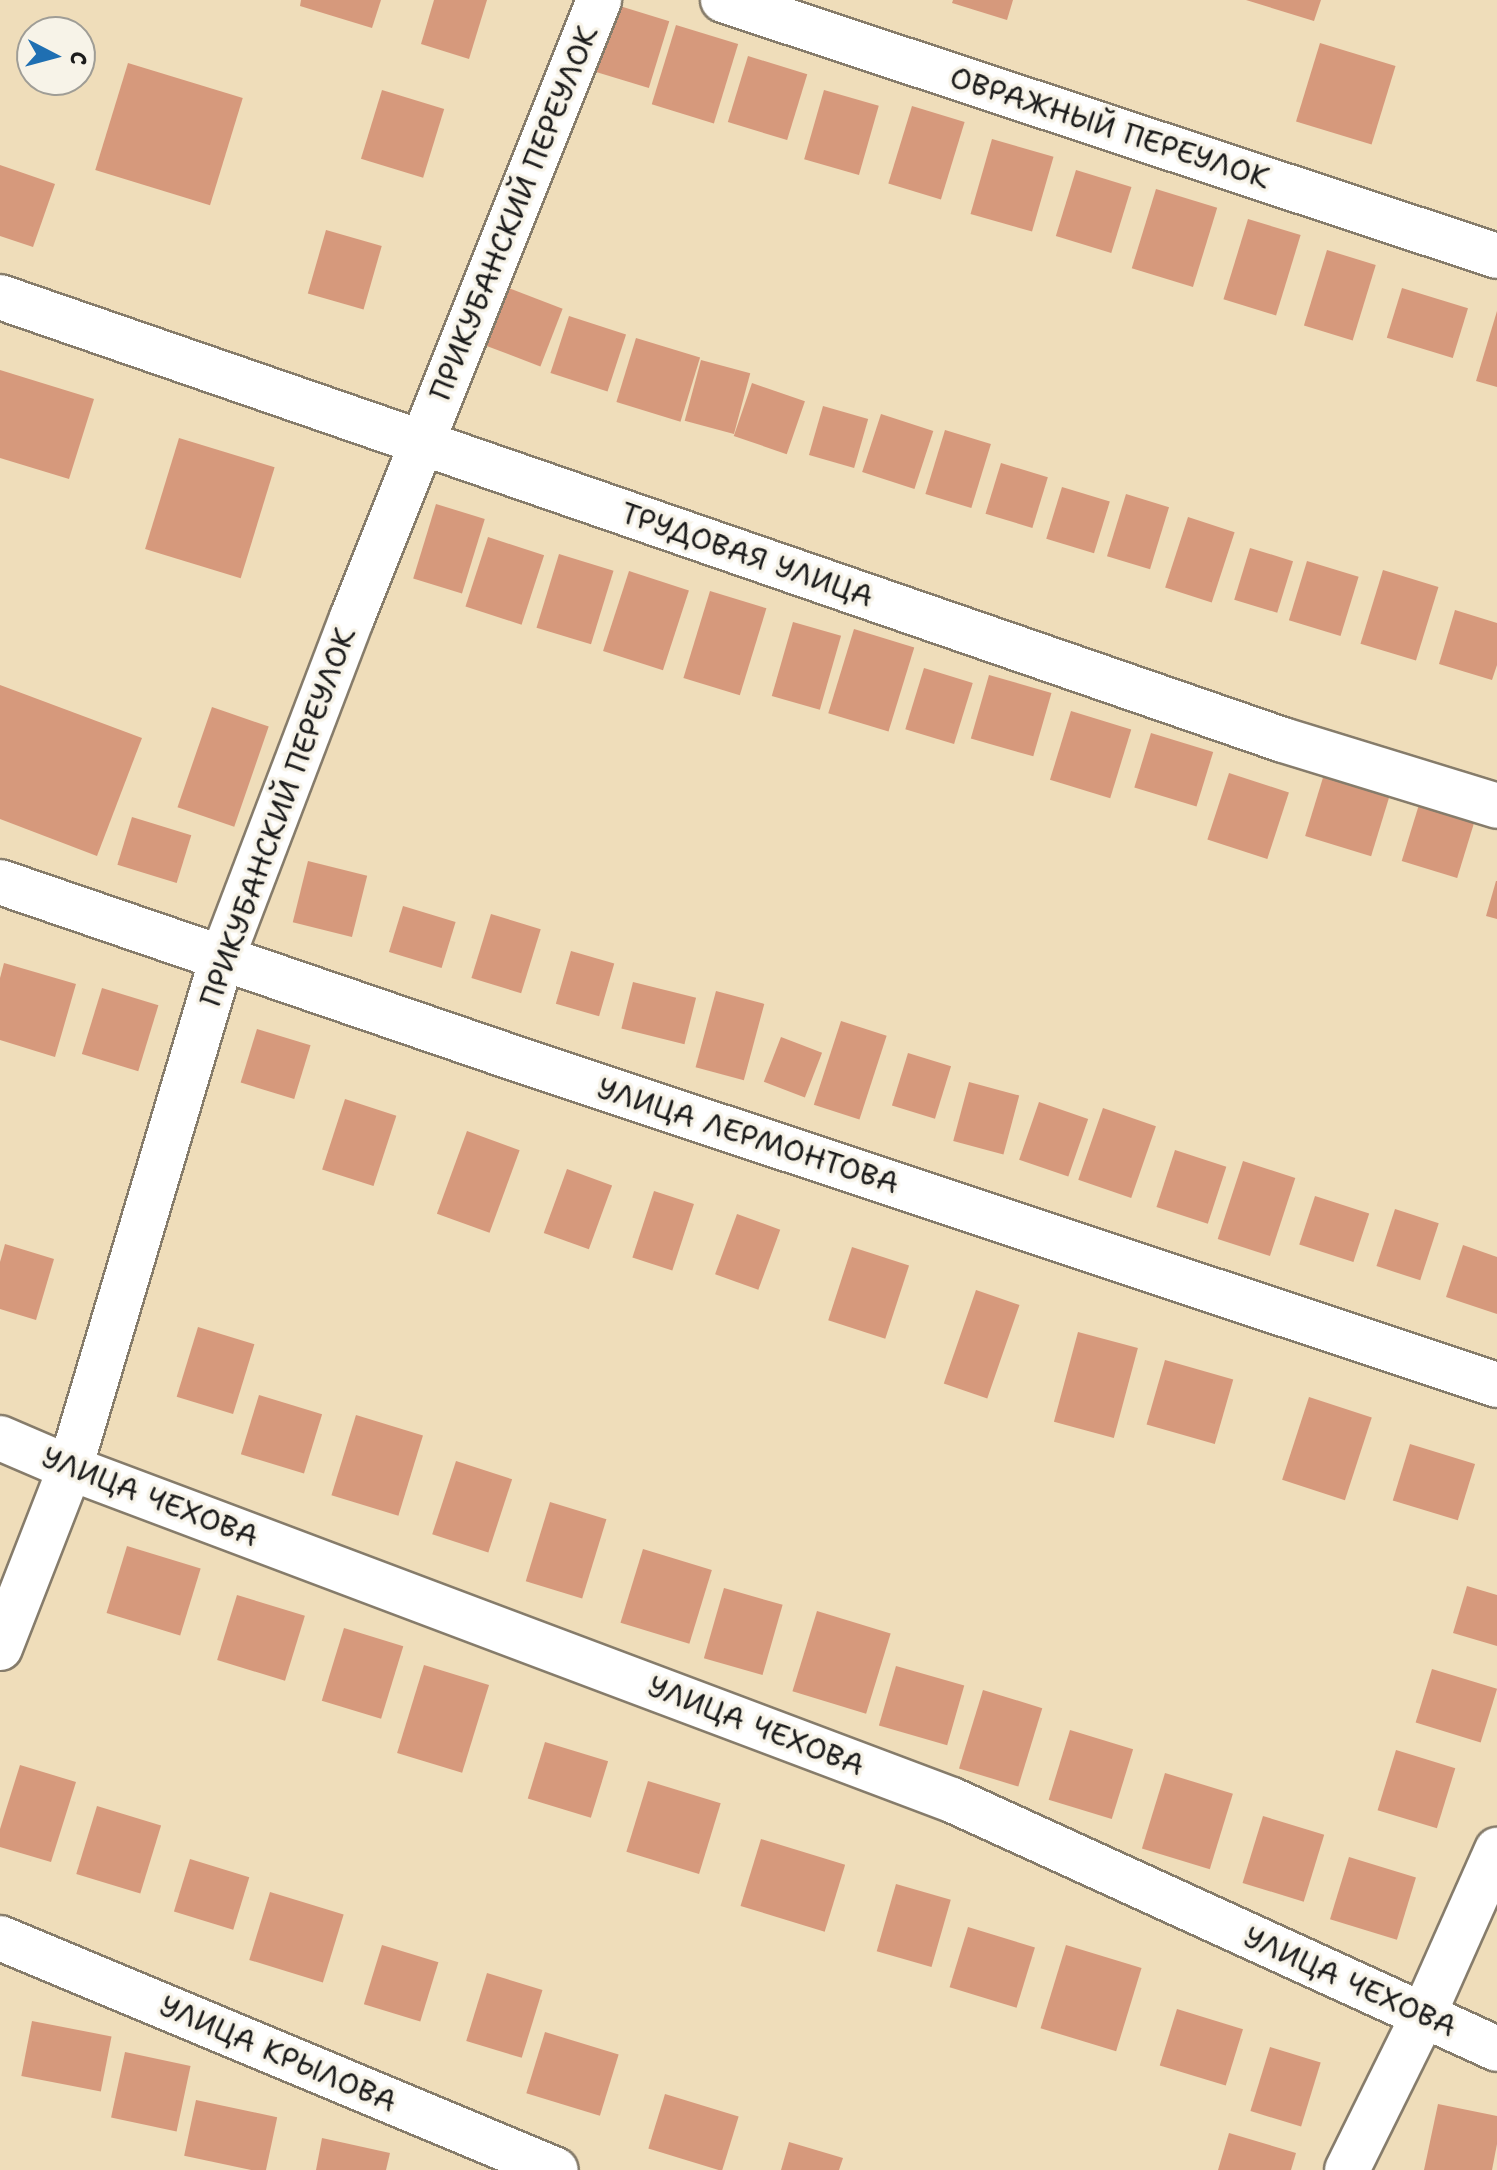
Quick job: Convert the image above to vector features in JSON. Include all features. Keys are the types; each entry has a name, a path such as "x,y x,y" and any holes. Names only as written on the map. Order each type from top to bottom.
{"street":[{"name":"ПРИКУБАНСКИЙ ПЕРЕУЛОК","path":"0,1648 70,1468 222,958 422,443 599,0"},
{"name":"ОВРАЖНЫЙ ПЕРЕУЛОК","path":"723,0 1497,256"},
{"name":"ТРУДОВАЯ УЛИЦА","path":"0,297 1283,740 1497,806"},
{"name":"УЛИЦА ЛЕРМОНТОВА","path":"0,882 1497,1385"},
{"name":"УЛИЦА ЧЕХОВА","path":"0,1438 70,1468 952,1800 1497,2049"},
{"path":"1347,2170 1423,2016 1497,1850"},
{"name":"УЛИЦА КРЫЛОВА","path":"0,1938 556,2170"}],"building":[{"path":"301,0 381,0 372,28 300,6"},
{"path":"434,0 487,0 469,59 421,44"},
{"path":"953,0 1013,0 1007,20 952,3"},
{"path":"1246,0 1321,0 1314,21"},
{"path":"610,3 669,21 649,88 590,70"},
{"path":"676,25 738,44 714,123 652,104"},
{"path":"1320,43 1396,66 1372,145 1296,121"},
{"path":"748,56 807,74 787,140 728,122"},
{"path":"128,63 243,98 210,205 95,170"},
{"path":"382,90 444,109 423,178 361,159"},
{"path":"824,90 879,106 859,175 804,159"},
{"path":"912,106 965,122 941,200 888,183"},
{"path":"992,139 1054,157 1032,232 971,214"},
{"path":"0,165 55,184 33,247 0,236"},
{"path":"1076,170 1131,187 1111,253 1056,236"},
{"path":"1156,189 1217,208 1193,287 1132,268"},
{"path":"1248,219 1301,235 1276,315 1223,299"},
{"path":"326,230 382,246 364,309 308,293"},
{"path":"1327,250 1376,265 1353,340 1304,326"},
{"path":"501,285 563,309 540,367 479,343"},
{"path":"1402,288 1468,308 1453,358 1387,338"},
{"path":"1497,311 1497,387 1476,381"},
{"path":"569,316 626,335 608,392 550,373"},
{"path":"636,338 700,358 680,422 616,402"},
{"path":"701,360 750,373 734,434 685,421"},
{"path":"0,370 94,399 69,479 0,458"},
{"path":"752,383 805,401 787,454 734,436"},
{"path":"823,406 868,419 854,468 809,455"},
{"path":"881,414 933,431 914,489 862,472"},
{"path":"945,430 991,444 971,508 925,494"},
{"path":"179,438 275,467 241,578 145,549"},
{"path":"1001,463 1048,477 1032,528 986,514"},
{"path":"1062,487 1110,502 1094,553 1046,539"},
{"path":"1126,494 1169,507 1150,569 1107,556"},
{"path":"436,504 485,519 462,594 413,579"},
{"path":"1188,517 1235,532 1212,603 1165,587"},
{"path":"488,537 544,555 522,625 465,606"},
{"path":"1250,548 1293,561 1277,613 1234,600"},
{"path":"559,554 614,571 591,644 536,628"},
{"path":"1307,561 1359,577 1341,636 1289,620"},
{"path":"1383,570 1438,587 1416,661 1360,644"},
{"path":"629,571 689,590 663,670 603,651"},
{"path":"710,591 766,608 740,695 683,678"},
{"path":"1455,610 1497,623 1497,665 1492,680 1439,664"},
{"path":"793,622 841,636 820,710 772,696"},
{"path":"854,629 914,647 889,732 828,713"},
{"path":"924,668 973,683 954,744 905,729"},
{"path":"989,675 1051,693 1033,756 971,738"},
{"path":"0,685 142,738 97,856 0,819"},
{"path":"212,707 269,727 234,827 177,807"},
{"path":"1071,711 1131,729 1110,798 1050,780"},
{"path":"1151,733 1213,752 1196,807 1134,788"},
{"path":"1325,771 1391,791 1371,856 1305,836"},
{"path":"1229,773 1289,792 1267,859 1207,840"},
{"path":"1421,798 1476,815 1457,878 1402,861"},
{"path":"132,817 191,835 177,883 117,865"},
{"path":"308,861 367,876 352,937 293,922"},
{"path":"1497,881 1497,919 1486,916"},
{"path":"403,906 456,922 442,968 389,952"},
{"path":"491,914 541,929 521,993 471,978"},
{"path":"571,951 614,963 599,1016 556,1004"},
{"path":"4,963 76,984 55,1057 0,1040 0,978"},
{"path":"633,982 696,998 684,1044 621,1029"},
{"path":"102,988 158,1005 138,1071 82,1054"},
{"path":"716,991 764,1004 744,1080 696,1067"},
{"path":"841,1021 887,1036 859,1120 814,1105"},
{"path":"257,1029 311,1045 294,1099 241,1083"},
{"path":"781,1037 822,1053 805,1098 764,1082"},
{"path":"908,1053 951,1066 935,1119 892,1106"},
{"path":"969,1082 1019,1095 1003,1154 953,1141"},
{"path":"345,1099 396,1116 373,1186 322,1169"},
{"path":"1039,1102 1088,1119 1068,1177 1019,1160"},
{"path":"1103,1108 1156,1126 1131,1198 1078,1180"},
{"path":"467,1131 520,1150 490,1233 437,1214"},
{"path":"1175,1150 1226,1167 1208,1224 1156,1207"},
{"path":"1243,1161 1295,1178 1270,1256 1218,1239"},
{"path":"567,1169 612,1185 589,1249 544,1233"},
{"path":"654,1191 694,1204 672,1271 632,1258"},
{"path":"1315,1196 1369,1214 1353,1262 1299,1245"},
{"path":"1395,1209 1439,1223 1420,1280 1376,1266"},
{"path":"737,1214 780,1230 758,1290 715,1274"},
{"path":"5,1244 54,1259 36,1320 0,1309 0,1262"},
{"path":"1463,1245 1497,1257 1497,1314 1446,1297"},
{"path":"852,1247 909,1266 885,1339 828,1320"},
{"path":"976,1290 1019,1305 987,1399 944,1384"},
{"path":"198,1327 254,1344 233,1414 177,1397"},
{"path":"1078,1332 1138,1348 1114,1438 1054,1422"},
{"path":"1165,1360 1233,1380 1215,1444 1147,1424"},
{"path":"259,1395 322,1414 304,1474 241,1454"},
{"path":"1309,1397 1372,1417 1345,1500 1282,1480"},
{"path":"356,1415 423,1435 398,1516 331,1495"},
{"path":"1410,1444 1475,1464 1458,1520 1393,1500"},
{"path":"456,1461 512,1479 488,1552 432,1534"},
{"path":"550,1502 606,1519 582,1599 526,1581"},
{"path":"127,1546 201,1569 180,1635 107,1613"},
{"path":"643,1549 712,1570 689,1644 620,1623"},
{"path":"1467,1586 1497,1595 1497,1646 1453,1633"},
{"path":"724,1588 783,1605 763,1675 704,1658"},
{"path":"237,1595 305,1616 285,1681 217,1660"},
{"path":"817,1611 891,1634 866,1714 792,1691"},
{"path":"344,1628 403,1646 381,1719 322,1701"},
{"path":"424,1665 489,1685 462,1773 397,1753"},
{"path":"896,1666 964,1686 947,1745 879,1726"},
{"path":"1432,1669 1497,1689 1481,1742 1416,1723"},
{"path":"983,1690 1042,1708 1018,1787 959,1768"},
{"path":"1070,1730 1133,1749 1112,1819 1049,1800"},
{"path":"545,1742 608,1761 591,1818 528,1798"},
{"path":"1396,1750 1455,1768 1437,1828 1378,1810"},
{"path":"20,1765 76,1782 51,1862 0,1847 0,1829"},
{"path":"1165,1773 1233,1794 1210,1869 1142,1849"},
{"path":"648,1781 721,1803 699,1874 626,1852"},
{"path":"97,1806 161,1826 140,1893 76,1874"},
{"path":"1263,1816 1324,1835 1304,1902 1243,1883"},
{"path":"761,1839 845,1865 825,1932 741,1906"},
{"path":"1349,1857 1416,1877 1397,1940 1330,1919"},
{"path":"190,1859 249,1877 233,1930 174,1912"},
{"path":"896,1884 951,1900 931,1967 877,1951"},
{"path":"270,1892 344,1915 323,1982 249,1960"},
{"path":"968,1927 1035,1947 1017,2008 950,1987"},
{"path":"382,1945 438,1962 420,2022 364,2004"},
{"path":"1066,1945 1142,1968 1116,2051 1041,2028"},
{"path":"487,1973 542,1990 522,2058 466,2041"},
{"path":"1177,2009 1243,2029 1226,2086 1160,2065"},
{"path":"32,2021 112,2036 101,2091 21,2076"},
{"path":"545,2032 619,2055 600,2116 526,2093"},
{"path":"1270,2047 1321,2062 1301,2127 1250,2111"},
{"path":"125,2052 191,2066 177,2131 111,2118"},
{"path":"665,2094 739,2117 722,2170 648,2149"},
{"path":"196,2100 277,2117 266,2170 251,2170 184,2156"},
{"path":"1438,2104 1497,2116 1497,2144 1492,2170 1424,2170"},
{"path":"1229,2133 1296,2153 1291,2170 1218,2170"},
{"path":"322,2138 390,2153 386,2170 316,2170"},
{"path":"789,2142 843,2158 839,2170 781,2170"}]}
